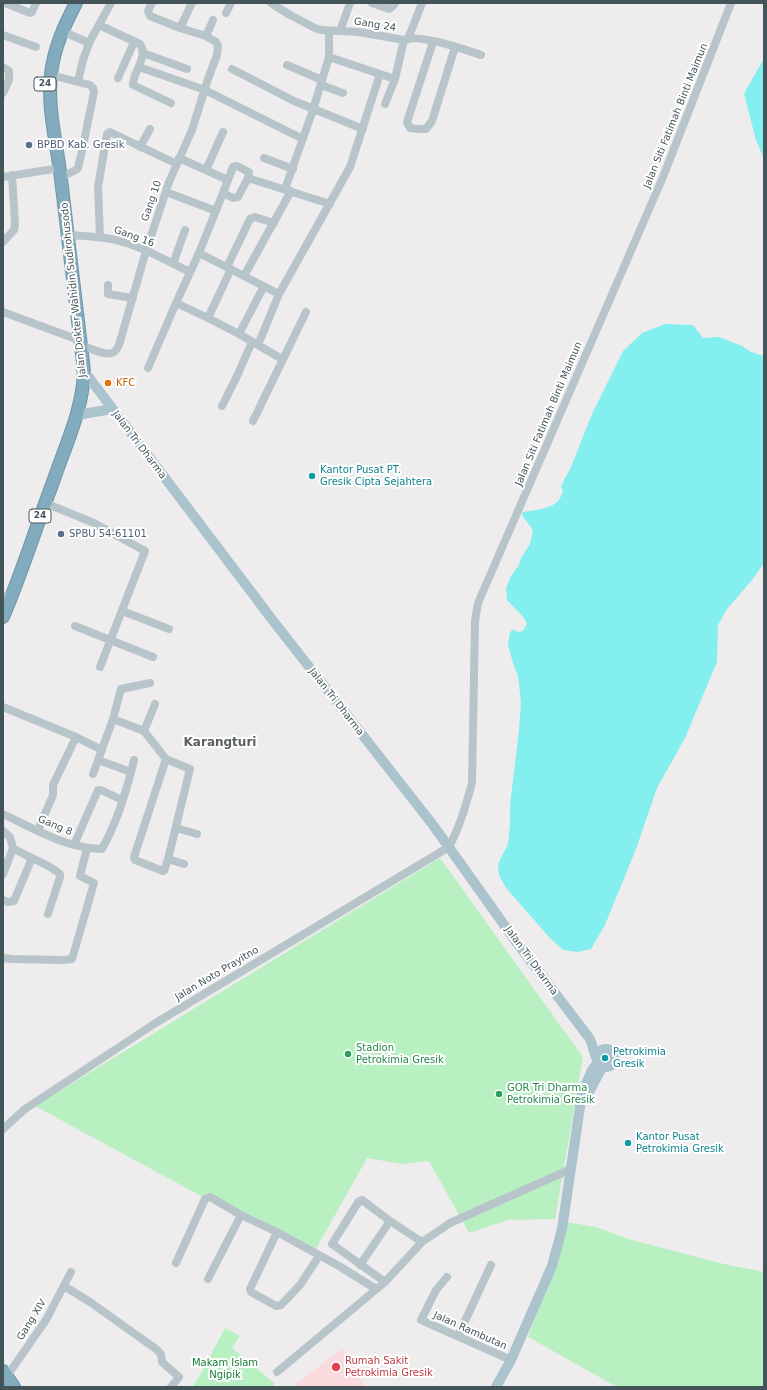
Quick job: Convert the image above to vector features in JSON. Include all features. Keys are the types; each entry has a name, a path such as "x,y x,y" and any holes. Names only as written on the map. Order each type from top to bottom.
{"highway":[{"name":"Jalan Dokter Wahidin Sudirohusodo","path":"70,3 56,32 49,51 45,88 46,112 58,172 68,235 78,342"},
{"name":"Jalan Dokter Wahidin Sudirohusodo","path":"3,617 18,582 74,415 75,398 82,369 58,172 50,91 50,75 54,53 62,31 76,3"},
{"name":"Jalan Dokter Wahidin Sudirohusodo","path":"3,596 74,415"},
{"path":"4,1375 14,1387"}],"main road":[{"name":"Jalan Tri Dharma","path":"82,369 274,622 449,847 517,943 590,1040 599,1063"},
{"path":"74,415 112,409"},
{"name":"Jalan Tri Dharma","path":"590,1040 607,1049"},
{"path":"496,1387 511,1360 552,1266 562,1229 579,1107 587,1097 599,1063 599,1052 607,1049 613,1053 614,1060 609,1066 599,1063"}],"street":[{"path":"3,6 5,3 31,13 36,3"},
{"path":"78,81 89,43 111,3"},
{"path":"152,3 148,11 150,16 180,28 206,36 213,20"},
{"path":"180,28 192,3"},
{"path":"226,13 231,3"},
{"name":"Gang 24","path":"271,3 315,28 329,31 358,32 406,40 416,38 481,55"},
{"path":"340,31 350,3"},
{"path":"372,3 389,9 395,3"},
{"path":"386,104 406,40 422,3"},
{"name":"Jalan Siti Fatimah Binti Maimun","path":"449,847 456,834 472,783 475,621 478,603 663,177 731,3"},
{"path":"99,25 140,44 143,52 133,85 172,103"},
{"path":"62,31 89,43"},
{"path":"244,276 274,223 288,190 293,169 329,56 329,31"},
{"path":"3,34 36,47"},
{"name":"Gang 10","path":"78,342 108,354 114,353 117,349 146,251 166,192 192,130 217,55 218,46 216,42 206,36"},
{"path":"118,78 134,42"},
{"path":"433,42 407,122 410,128 426,128 432,121 455,47"},
{"path":"143,52 187,69"},
{"path":"329,56 395,79"},
{"path":"287,65 343,93"},
{"path":"3,67 9,71 10,75 3,94"},
{"path":"139,67 205,90 303,139"},
{"path":"232,70 313,110 363,129"},
{"path":"222,406 302,250 330,204 350,167 380,74"},
{"path":"3,242 14,230 15,224 8,177 76,170 78,168 93,99 93,88 90,85 78,81 50,75"},
{"path":"140,147 150,129"},
{"path":"100,237 98,187 107,134 110,132 140,147 206,170 228,180"},
{"path":"206,170 223,132"},
{"path":"264,158 293,169"},
{"path":"148,368 199,253 232,168 234,166 249,172 248,178 238,197 233,198 223,193"},
{"path":"248,178 330,204"},
{"path":"166,192 216,212"},
{"path":"208,318 250,219 255,217 274,223"},
{"path":"173,264 185,230"},
{"name":"Gang 16","path":"68,235 111,239 146,251 190,272"},
{"path":"199,253 279,294"},
{"path":"108,285 108,294 133,298"},
{"path":"239,334 264,286"},
{"path":"176,303 239,334 282,359"},
{"path":"3,312 78,342"},
{"path":"253,421 306,312"},
{"path":"45,503 94,524 145,551 100,667"},
{"path":"122,611 169,629"},
{"path":"75,626 153,657"},
{"path":"93,774 114,720 122,688 150,682"},
{"path":"144,731 155,704"},
{"path":"3,707 76,737 102,750"},
{"path":"114,720 144,731 166,758 190,769 168,859 163,871 135,860 134,857 166,758"},
{"path":"38,830 53,795 53,784 76,737"},
{"path":"98,760 131,772"},
{"path":"74,845 98,790 122,800 134,760"},
{"name":"Gang 8","path":"3,814 74,845 102,849 122,800"},
{"path":"176,828 197,834"},
{"path":"3,831 10,837 13,848 3,874"},
{"name":"Jalan Noto Prayitno","path":"3,1129 26,1108 154,1024 449,847"},
{"path":"13,848 52,867 60,874 48,914"},
{"path":"3,958 72,959 94,883 80,876 87,848"},
{"path":"3,900 8,902 14,901 32,858"},
{"path":"168,859 184,864"},
{"path":"277,1372 385,1282 422,1242 450,1223 571,1169"},
{"path":"176,1264 205,1198 210,1197 241,1215 277,1232 339,1266 376,1289"},
{"path":"385,1282 332,1243 359,1201 362,1200 422,1242"},
{"path":"208,1280 241,1215"},
{"path":"360,1265 390,1221"},
{"path":"277,1232 250,1289 251,1292 276,1306 281,1305 300,1285 319,1256"},
{"path":"458,1336 491,1265"},
{"name":"Gang XIV","path":"4,1375 46,1320 70,1272"},
{"name":"Jalan Rambutan","path":"447,1277 436,1290 421,1320 511,1360"},
{"path":"64,1286 90,1302 156,1349 161,1354 162,1362 179,1377 171,1387"}],"shaded area":[{"name":"Rumah Sakit Petrokimia Gresik","path":"342,1349 366,1387 292,1387"}],"green space":[{"path":"440,858 583,1057 555,1219 508,1220 469,1233 429,1161 403,1164 367,1158 315,1251 225,1209 35,1106"},
{"path":"566,1222 596,1227 632,1240 724,1264 764,1272 764,1387 617,1387 528,1337"},
{"name":"Makam Islam Ngipik","path":"225,1328 240,1336 232,1348 275,1384 271,1387 192,1387"}],"water":[{"path":"764,58 764,159 756,140 744,94"},
{"path":"665,324 693,325 703,338 719,337 742,346 751,352 764,356 764,563 752,580 727,609 718,625 717,662 685,738 657,788 636,849 605,925 591,949 577,952 563,950 550,938 506,888 499,875 498,864 508,844 510,805 521,702 518,676 508,645 510,632 513,629 518,632 523,631 527,624 525,619 507,600 506,588 511,576 519,565 521,558 530,544 533,530 522,515 523,512 547,507 559,500 563,491 561,486 571,467 592,414 623,351 642,333"}],"place":[{"name":"BPBD Kab. Gresik","path":"29,145"},
{"name":"KFC","path":"108,383"},
{"name":"Kantor Pusat PT. Gresik Cipta Sejahtera","path":"312,476"},
{"name":"SPBU 54-61101","path":"61,534"},
{"name":"Stadion Petrokimia Gresik","path":"348,1054"},
{"name":"Petrokimia Gresik","path":"605,1058"},
{"name":"GOR Tri Dharma Petrokimia Gresik","path":"499,1094"},
{"name":"Kantor Pusat Petrokimia Gresik","path":"628,1143"},
{"name":"Rumah Sakit Petrokimia Gresik","path":"336,1367"}],"district":[{"name":"Karangturi","path":"220,743"}]}
